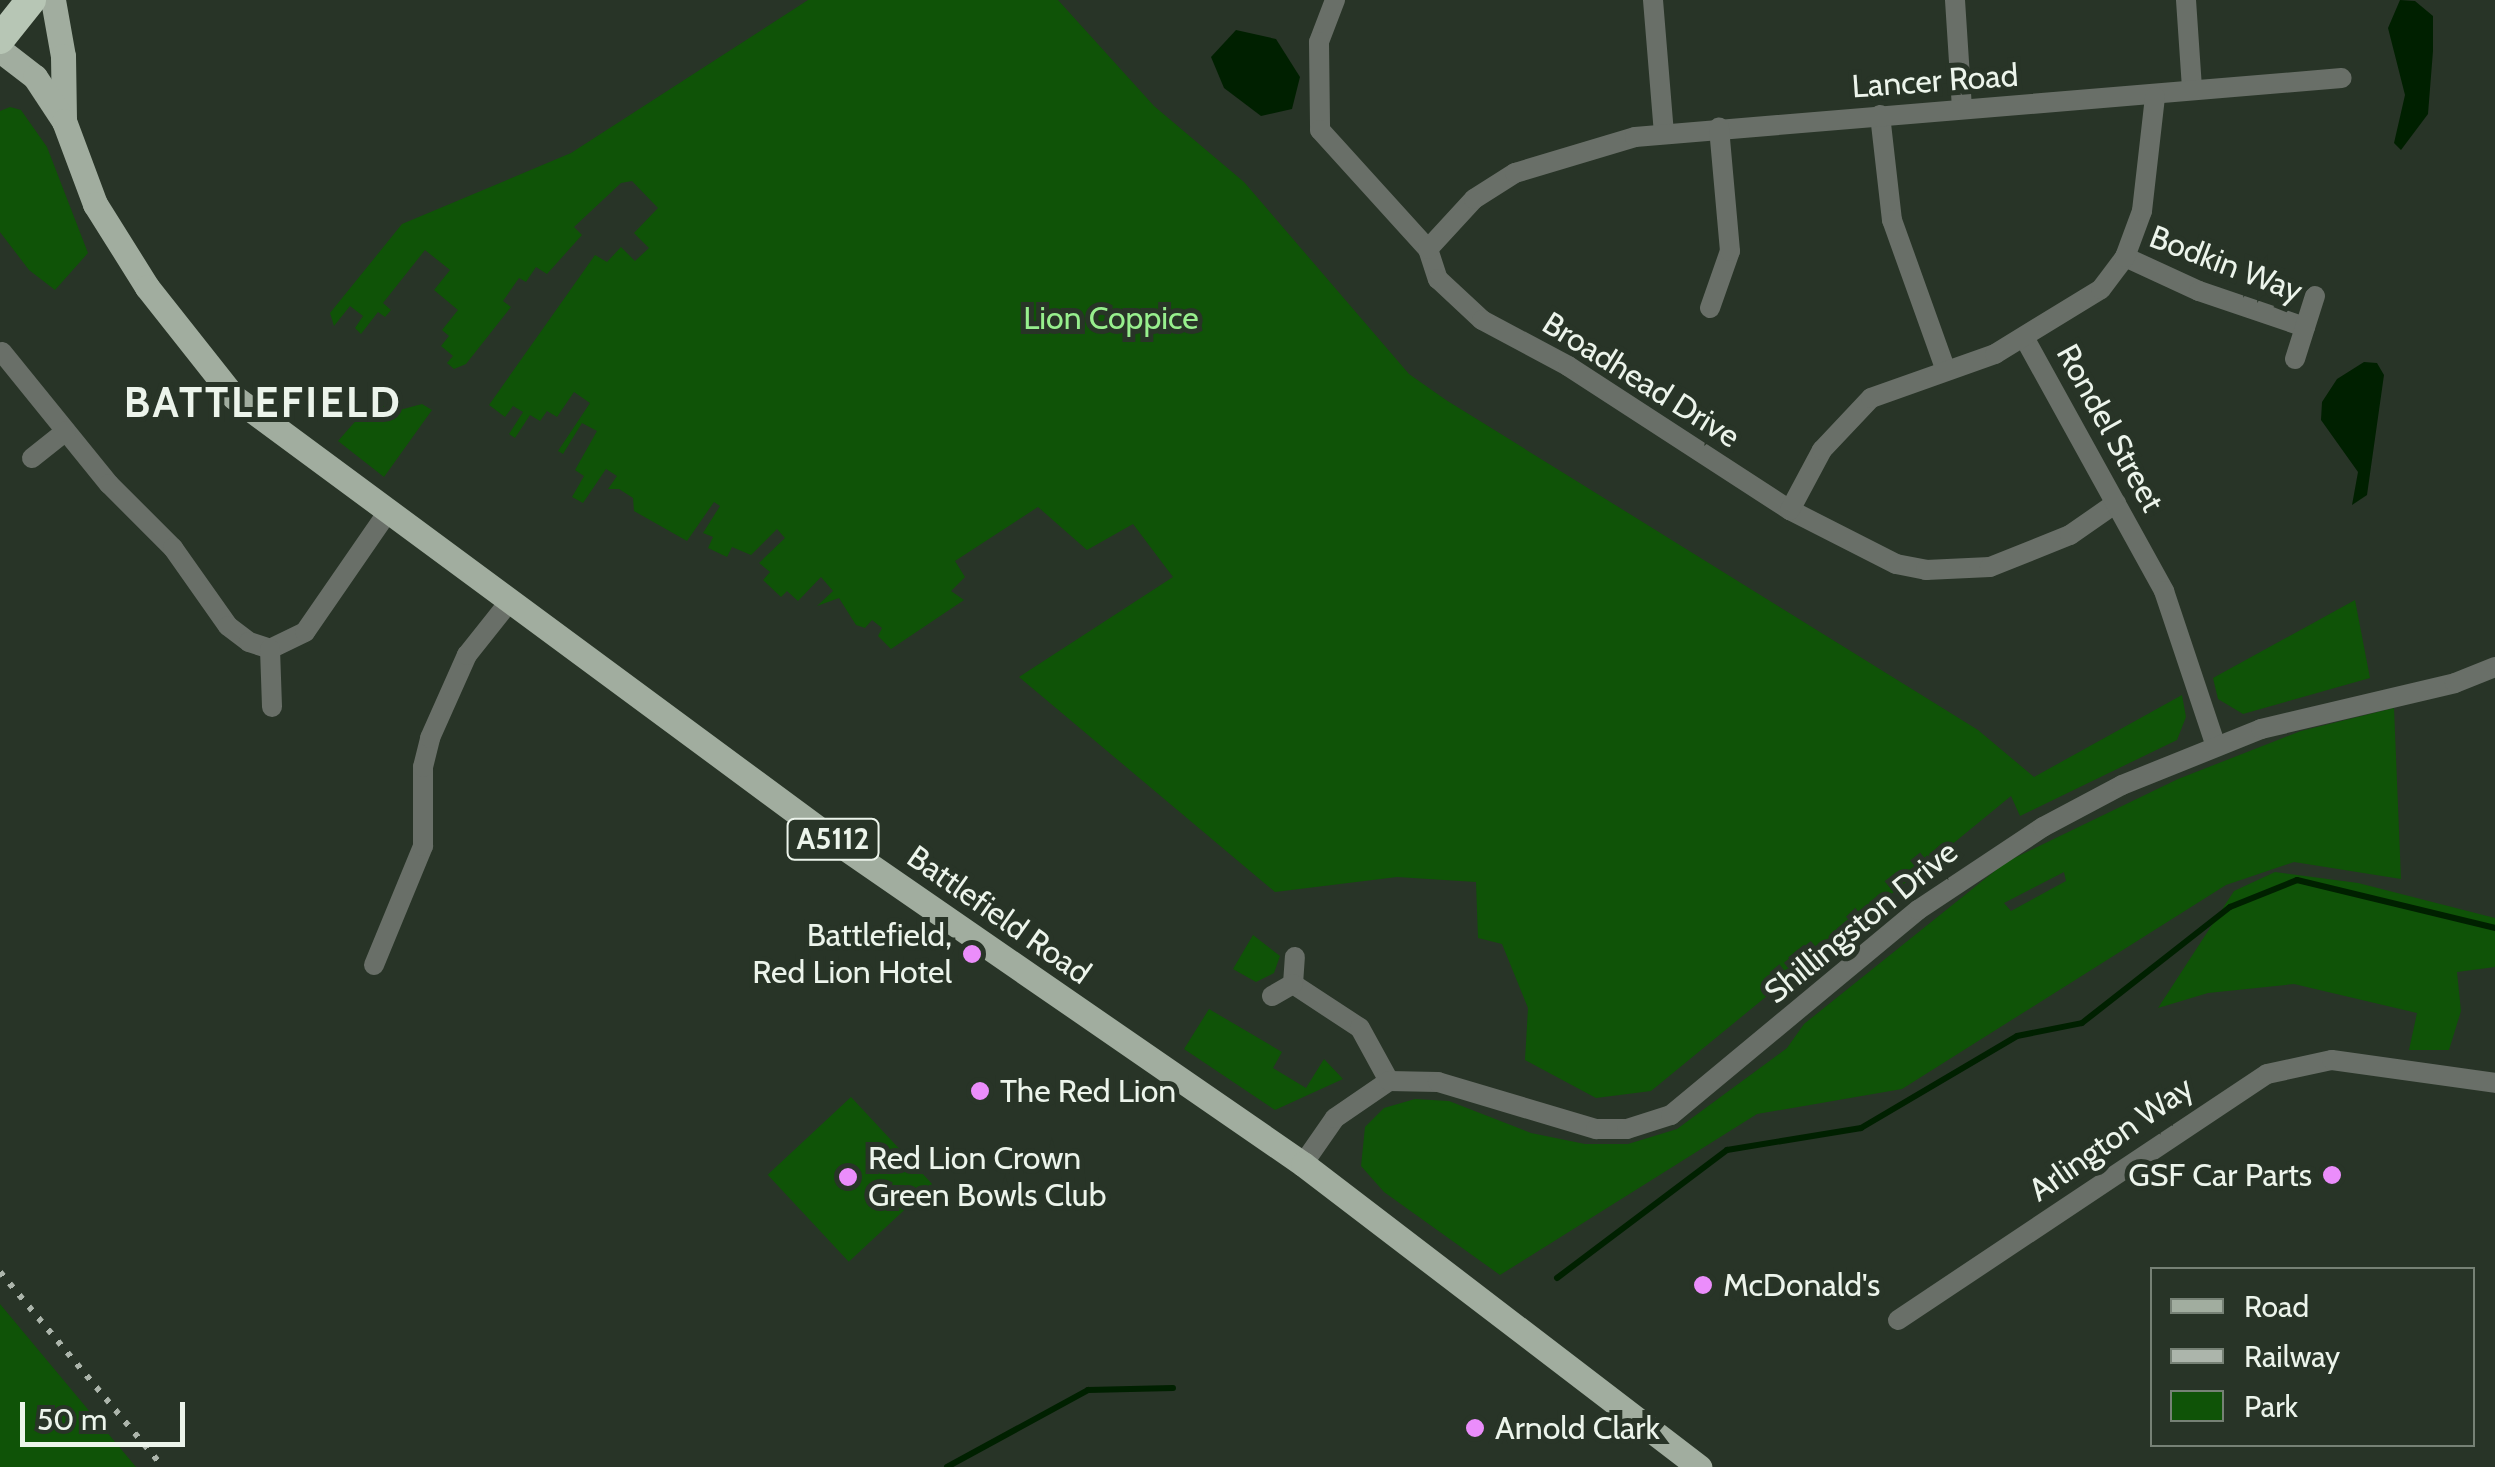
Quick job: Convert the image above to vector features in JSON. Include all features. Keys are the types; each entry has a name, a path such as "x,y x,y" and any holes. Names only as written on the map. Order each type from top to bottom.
{"highway":[{"path":"0,39 31,0"}],"main road":[{"name":"Battlefield Road","path":"53,0 62,44 64,121"},
{"name":"Battlefield Road","path":"0,50 34,76 64,121 96,204 201,358 234,397 842,846 1303,1164 1700,1467"}],"street":[{"name":"Broadhead Drive","path":"1335,0 1318,42 1320,130 1428,249 1438,279 1482,320 1568,366 1790,510 1896,564 1958,572 2028,556 2116,502"},
{"path":"1653,0 1664,134"},
{"path":"1956,0 1962,109"},
{"path":"2186,0 2192,88"},
{"path":"2155,97 2192,88 2342,78"},
{"name":"Lancer Road","path":"1428,249 1474,199 1515,172 1593,146 1719,127 2155,97"},
{"name":"Rondel Street","path":"2155,97 2142,212 2125,257 2100,289 2025,339 2116,502 2180,630 2216,746"},
{"path":"1880,114 1892,220 1946,371"},
{"path":"1710,308 1730,251 1719,127"},
{"name":"Bodkin Way","path":"2125,257 2199,292 2305,326"},
{"path":"2295,359 2315,296"},
{"path":"1790,510 1845,420 1897,384 1946,371 2025,339"},
{"path":"2,352 66,432 173,548 228,626 270,649"},
{"path":"32,458 66,432"},
{"path":"270,649 305,632 319,616 387,513"},
{"path":"374,965 423,846 423,766 436,722 467,654 510,601"},
{"path":"270,649 272,707"},
{"name":"Shillingston Drive","path":"1390,1081 1438,1082 1566,1125 1626,1129 1650,1123 1698,1098 1858,956 1989,858 2122,784 2216,746 2495,666"},
{"path":"1293,984 1294,957"},
{"path":"1293,984 1360,1028 1390,1081 1343,1110 1303,1164"},
{"path":"1272,996 1293,984"},
{"name":"Arlington Way","path":"1898,1320 2266,1074 2332,1060 2495,1083"}],"green space":[{"name":"Lion Coppice","path":"808,0 1058,0 1154,106 1244,182 1409,374 1446,400 1978,730 2034,777 2182,695 2186,717 2177,740 2020,816 2011,796 1651,1091 1596,1098 1525,1060 1528,1008 1502,944 1478,938 1476,882 1397,877 1275,892 1019,677 1173,577 1133,524 1087,550 1038,507 955,561 965,577 951,591 964,600 891,649 878,636 882,628 872,620 865,628 856,625 839,598 817,606 833,591 821,577 798,601 787,591 781,597 763,580 770,572 759,563 785,538 777,529 751,555 732,547 727,557 708,548 713,537 703,533 720,506 714,502 687,541 634,511 633,498 619,489 608,489 617,476 606,469 583,503 572,497 584,476 575,470 597,431 582,423 563,454 558,451 590,403 574,392 557,417 547,411 540,421 530,415 515,438 509,434 523,412 513,406 505,417 489,405 595,255 607,262 621,247 635,261 649,248 634,233 658,208 632,181 621,183 574,227 582,235 547,274 536,267 526,282 519,278 503,301 511,307 466,364 454,369 447,363 453,356 441,346 449,336 442,330 458,310 434,290 450,270 425,250 383,303 391,310 385,317 378,312 361,334 355,328 363,316 350,306 334,326 330,313 402,224 571,153"},
{"path":"10,107 21,110 47,147 88,253 55,290 29,270 0,232 0,111"},
{"path":"374,400 392,412 422,404 432,410 384,477 338,441"},
{"path":"2355,600 2370,678 2243,714 2218,699 2213,678"},
{"path":"2394,708 2401,879 2294,862 2226,885 1902,1089 1757,1114 1500,1275 1384,1192 1361,1166 1365,1127 1384,1108 1415,1099 1449,1101 1531,1133 1585,1144 1628,1144 1677,1129 1787,1048 1804,1024 2006,862 2178,779 2301,731","holes":["2064,872 2066,881 2011,911 2004,903"]},
{"path":"2275,872 2358,883 2495,918 2495,967 2457,972 2461,1011 2449,1050 2409,1050 2417,1013 2294,984 2208,993 2158,1008 2234,891"},
{"path":"1253,935 1280,956 1274,973 1256,982 1233,969"},
{"path":"1209,1009 1282,1052 1273,1068 1306,1088 1324,1059 1343,1079 1275,1110 1184,1049"},
{"name":"Red Lion Crown Green Bowls Club","path":"851,1097 932,1184 849,1262 768,1175"},
{"path":"0,1304 136,1467 0,1467"}],"shaded area":[{"path":"2400,0 2415,1 2433,16 2428,114 2401,150 2394,143 2405,95 2388,28"},
{"path":"1236,30 1276,39 1300,77 1292,109 1261,116 1224,88 1211,57"},
{"path":"2364,362 2377,363 2384,375 2367,495 2352,505 2358,472 2321,420 2322,402 2337,379"}],"waterway":[{"path":"1557,1278 1727,1150 1861,1128 2017,1036 2082,1023 2230,907 2297,880 2495,928"},
{"path":"947,1467 1088,1390 1173,1388"}],"railway":[{"path":"0,1272 163,1467"}],"place":[{"name":"Battlefield, Red Lion Hotel","path":"972,954"},
{"name":"The Red Lion","path":"980,1091"},
{"name":"GSF Car Parts","path":"2332,1175"},
{"name":"Red Lion Crown Green Bowls Club","path":"848,1177"},
{"name":"McDonald's","path":"1703,1285"},
{"name":"Arnold Clark","path":"1475,1428"}],"district":[{"name":"BATTLEFIELD","path":"263,402"}]}
